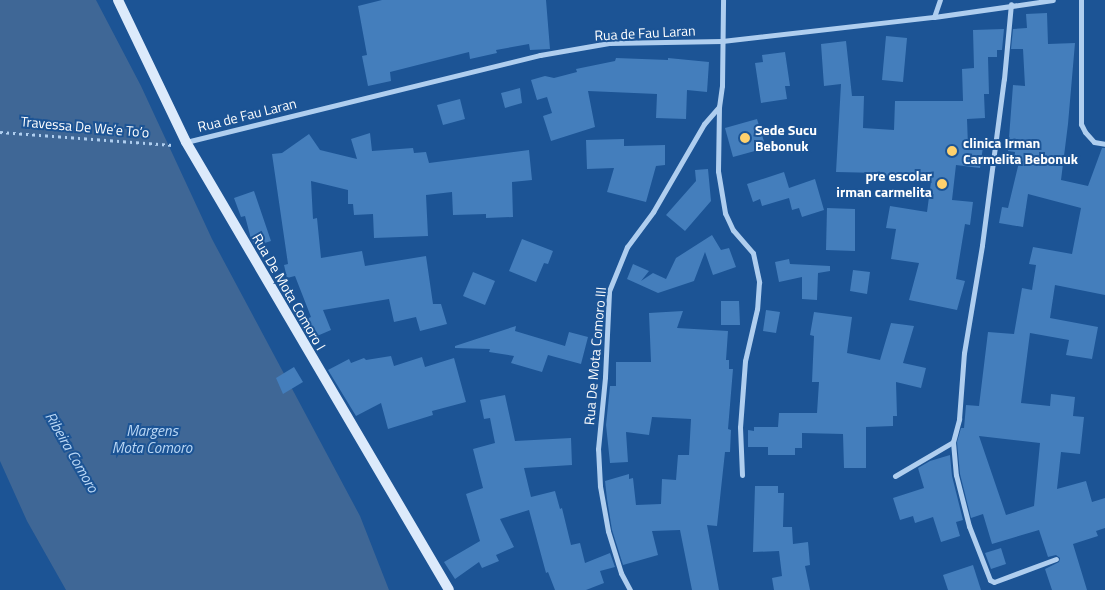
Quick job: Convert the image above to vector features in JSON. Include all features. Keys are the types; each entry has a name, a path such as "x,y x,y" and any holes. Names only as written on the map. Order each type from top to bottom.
{"street":[{"name":"Rua De Mota Comoro I","path":"118,0 186,142 449,590"},
{"path":"723,0 722,86 719,107 718,171 725,213 733,230 753,253 759,282 757,309 745,361 740,427 742,475"},
{"path":"934,17 940,0"},
{"name":"Rua de Fau Laran","path":"186,142 540,55 609,43 722,41 934,17 1011,4 1053,0"},
{"path":"1081,0 1081,124 1094,142 1105,144"},
{"path":"1011,4 1001,108 982,245 964,353 959,419 953,442 956,475 967,518 990,580 994,582 1056,559"},
{"name":"Rua De Mota Comoro III","path":"630,590 621,573 608,531 600,486 598,449 605,377 609,291 627,247 653,212 704,124 719,107"},
{"path":"895,476 953,442"}],"path":[{"name":"Travessa De We’e To’o","path":"0,132 169,146"}],"water":[{"name":"Margens Mota Comoro","path":"0,0 96,0 141,86 212,239 360,516 389,590 66,590 27,521 0,461"}],"building":[{"path":"382,0 546,0 550,49 530,50 529,44 496,50 497,53 470,59 469,52 390,72 391,81 368,86 362,56 367,55 358,6"},
{"path":"1047,13 1048,44 1075,43 1061,180 1088,186 1102,148 1105,148 1105,295 1055,285 1050,318 1098,327 1092,359 1066,355 1069,340 1030,333 1021,403 1050,406 1051,394 1075,397 1073,416 1084,417 1080,454 1061,452 1057,489 1086,481 1092,502 1105,498 1105,528 1096,531 1098,536 1073,544 1087,590 1052,590 1045,569 1059,562 1060,558 1056,555 1048,557 1039,530 992,544 983,514 971,518 960,474 957,442 961,428 964,428 966,405 979,406 988,332 1014,334 1022,288 1032,290 1036,265 1029,264 1033,247 1072,254 1081,208 1028,194 1023,227 999,223 1002,207 1008,208 1020,158 1014,157 1015,152 1008,151 1013,85 1025,86 1023,49 1011,49 1013,29 1027,28 1026,14","holes":["979,436 1040,443 1034,506 1006,515"]},
{"path":"1004,29 1002,50 997,50 997,57 988,57 989,94 984,94 985,118 967,119 968,146 983,147 980,168 956,165 952,200 973,202 970,225 965,224 956,279 965,281 957,310 909,300 919,263 891,259 896,229 886,228 890,206 927,212 931,182 880,175 880,173 836,172 841,84 824,86 821,44 846,41 852,96 864,96 863,128 894,130 895,101 963,101 962,69 974,68 973,30"},
{"path":"886,36 907,38 903,82 882,80"},
{"path":"785,52 790,86 785,86 787,99 761,103 755,63 763,62 762,55"},
{"path":"616,58 668,60 668,58 709,62 707,92 687,90 686,119 656,118 657,94 588,91 595,127 551,141 543,116 552,113 547,97 537,100 531,80 545,76 554,78 577,72 576,69 615,61"},
{"path":"520,88 522,103 505,108 501,93"},
{"path":"460,99 465,119 443,125 437,105"},
{"name":"Sede Sucu Bebonuk","path":"757,119 766,148 733,157 725,128"},
{"path":"370,133 372,151 413,148 414,153 426,152 429,163 529,150 532,180 512,182 513,217 486,218 486,214 453,215 452,192 426,195 428,236 374,238 373,214 354,215 353,204 348,204 348,190 311,181 313,219 317,218 321,258 362,251 365,266 426,256 433,304 441,304 447,324 420,331 416,317 394,322 389,299 323,310 331,330 310,339 300,322 311,317 295,276 287,278 284,265 288,264 272,154 282,153 309,134 320,150 357,159 351,139"},
{"path":"624,139 624,146 665,145 665,165 656,166 646,202 607,192 614,168 587,169 586,140"},
{"path":"708,169 711,201 685,231 666,215 696,181 695,170"},
{"path":"784,172 789,188 815,179 824,210 802,217 799,208 792,210 789,198 762,206 760,199 753,202 747,184"},
{"path":"254,191 271,241 255,246 251,239 245,216 241,217 234,198"},
{"path":"827,208 855,209 855,251 826,250"},
{"path":"712,235 721,250 729,248 736,267 713,275 705,252 694,281 658,293 627,279 633,264 649,271 641,281 653,273 666,279 676,258"},
{"path":"522,239 553,251 548,264 544,263 536,282 509,271"},
{"path":"789,259 790,264 830,266 830,271 818,273 817,300 802,299 802,277 779,282 775,262"},
{"path":"853,270 870,272 867,294 850,291"},
{"path":"473,272 495,281 485,305 463,296"},
{"path":"721,301 739,301 740,325 721,325"},
{"path":"766,310 780,312 776,333 763,331"},
{"path":"683,311 677,328 728,331 726,360 729,360 729,369 733,369 728,429 731,430 730,452 725,452 717,526 707,525 719,590 692,590 680,530 652,531 658,555 623,565 612,530 607,499 605,481 629,474 629,479 633,478 636,505 661,504 662,479 676,480 678,455 689,455 691,419 652,417 649,435 626,432 628,462 610,463 606,425 610,386 616,386 616,362 651,362 649,313"},
{"path":"814,312 852,317 847,353 880,360 891,323 914,326 903,363 926,368 921,388 896,382 897,416 893,416 893,426 866,427 866,468 844,468 843,434 802,433 802,448 795,448 795,455 768,455 768,447 748,447 748,430 754,431 754,427 778,427 779,413 817,413 819,382 812,382 814,336 810,335"},
{"path":"516,326 515,331 565,346 569,332 588,337 581,364 548,355 542,372 511,363 514,356 489,352 490,349 455,348 455,346"},
{"path":"391,356 394,366 422,357 425,367 454,358 466,402 432,411 433,415 388,429 381,403 356,416 328,370 349,359 351,363 364,358 366,360"},
{"path":"294,367 303,382 283,394 276,378"},
{"path":"505,395 515,441 571,438 572,465 524,468 531,497 555,491 560,509 562,508 571,545 580,543 585,563 610,553 615,567 600,571 604,583 586,590 555,590 548,572 546,573 529,510 500,519 514,547 496,555 499,561 482,568 479,562 455,579 444,562 480,541 466,494 483,488 473,449 495,443 490,418 484,419 480,400"},
{"path":"950,455 952,476 963,520 956,522 960,536 941,542 933,517 915,523 913,516 900,520 893,498 924,488 918,468 930,461"},
{"path":"755,486 778,486 778,493 784,493 783,527 792,527 793,544 808,542 810,565 805,566 810,590 774,590 772,578 782,576 779,551 753,552"},
{"path":"1001,548 1006,564 991,569 985,553"},
{"path":"973,565 981,590 948,590 943,575"}],"place":[{"name":"Sede Sucu Bebonuk","path":"745,138"},
{"name":"clinica Irman Carmelita Bebonuk","path":"952,151"},
{"name":"pre escolar irman carmelita","path":"942,184"}],"water label":[{"name":"Ribeira Comoro","path":"72,452"}]}
